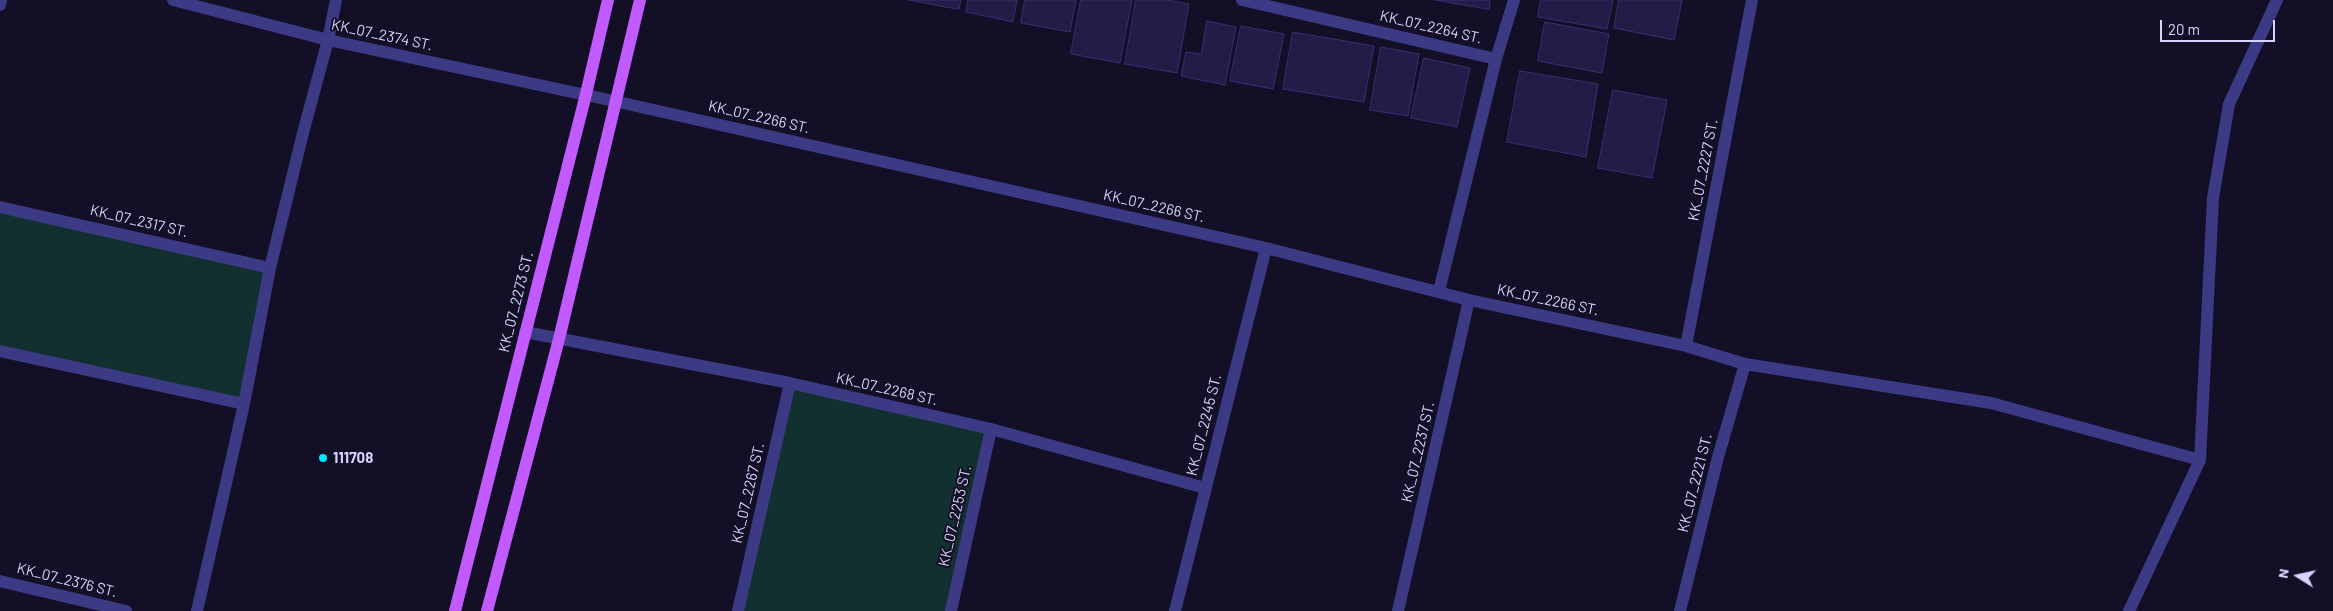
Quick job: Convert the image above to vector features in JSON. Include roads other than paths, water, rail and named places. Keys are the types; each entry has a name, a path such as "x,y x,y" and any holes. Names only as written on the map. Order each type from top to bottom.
{"main road":[{"name":"KK_07_2273 ST.","path":"455,611 608,0"},
{"path":"487,611 559,338 614,101 640,0"}],"street":[{"path":"0,5 1,0"},
{"name":"KK_07_2374 ST.","path":"173,0 328,40 614,101"},
{"path":"197,611 244,404 270,268 302,133 328,40 336,0"},
{"name":"KK_07_2264 ST.","path":"1242,0 1496,59"},
{"path":"1439,290 1496,59 1514,0"},
{"name":"KK_07_2227 ST.","path":"1686,346 1752,0"},
{"path":"2129,611 2200,460 2215,189 2229,104 2277,0"},
{"name":"KK_07_2266 ST.","path":"614,101 1266,248 1439,290 1469,300 1686,346 1745,364 1991,403 2200,460"},
{"name":"KK_07_2317 ST.","path":"0,207 270,268"},
{"name":"KK_07_2245 ST.","path":"1175,611 1266,248"},
{"name":"KK_07_2237 ST.","path":"1398,611 1469,300"},
{"name":"KK_07_2268 ST.","path":"525,332 790,383 991,429 1205,488"},
{"path":"0,351 244,404"},
{"name":"KK_07_2221 ST.","path":"1680,611 1718,457 1745,364"},
{"name":"KK_07_2267 ST.","path":"738,611 790,383"},
{"name":"KK_07_2253 ST.","path":"951,611 991,429"},
{"name":"KK_07_2376 ST.","path":"0,581 126,611"}],"place":[{"name":"111708","path":"323,458"}]}
